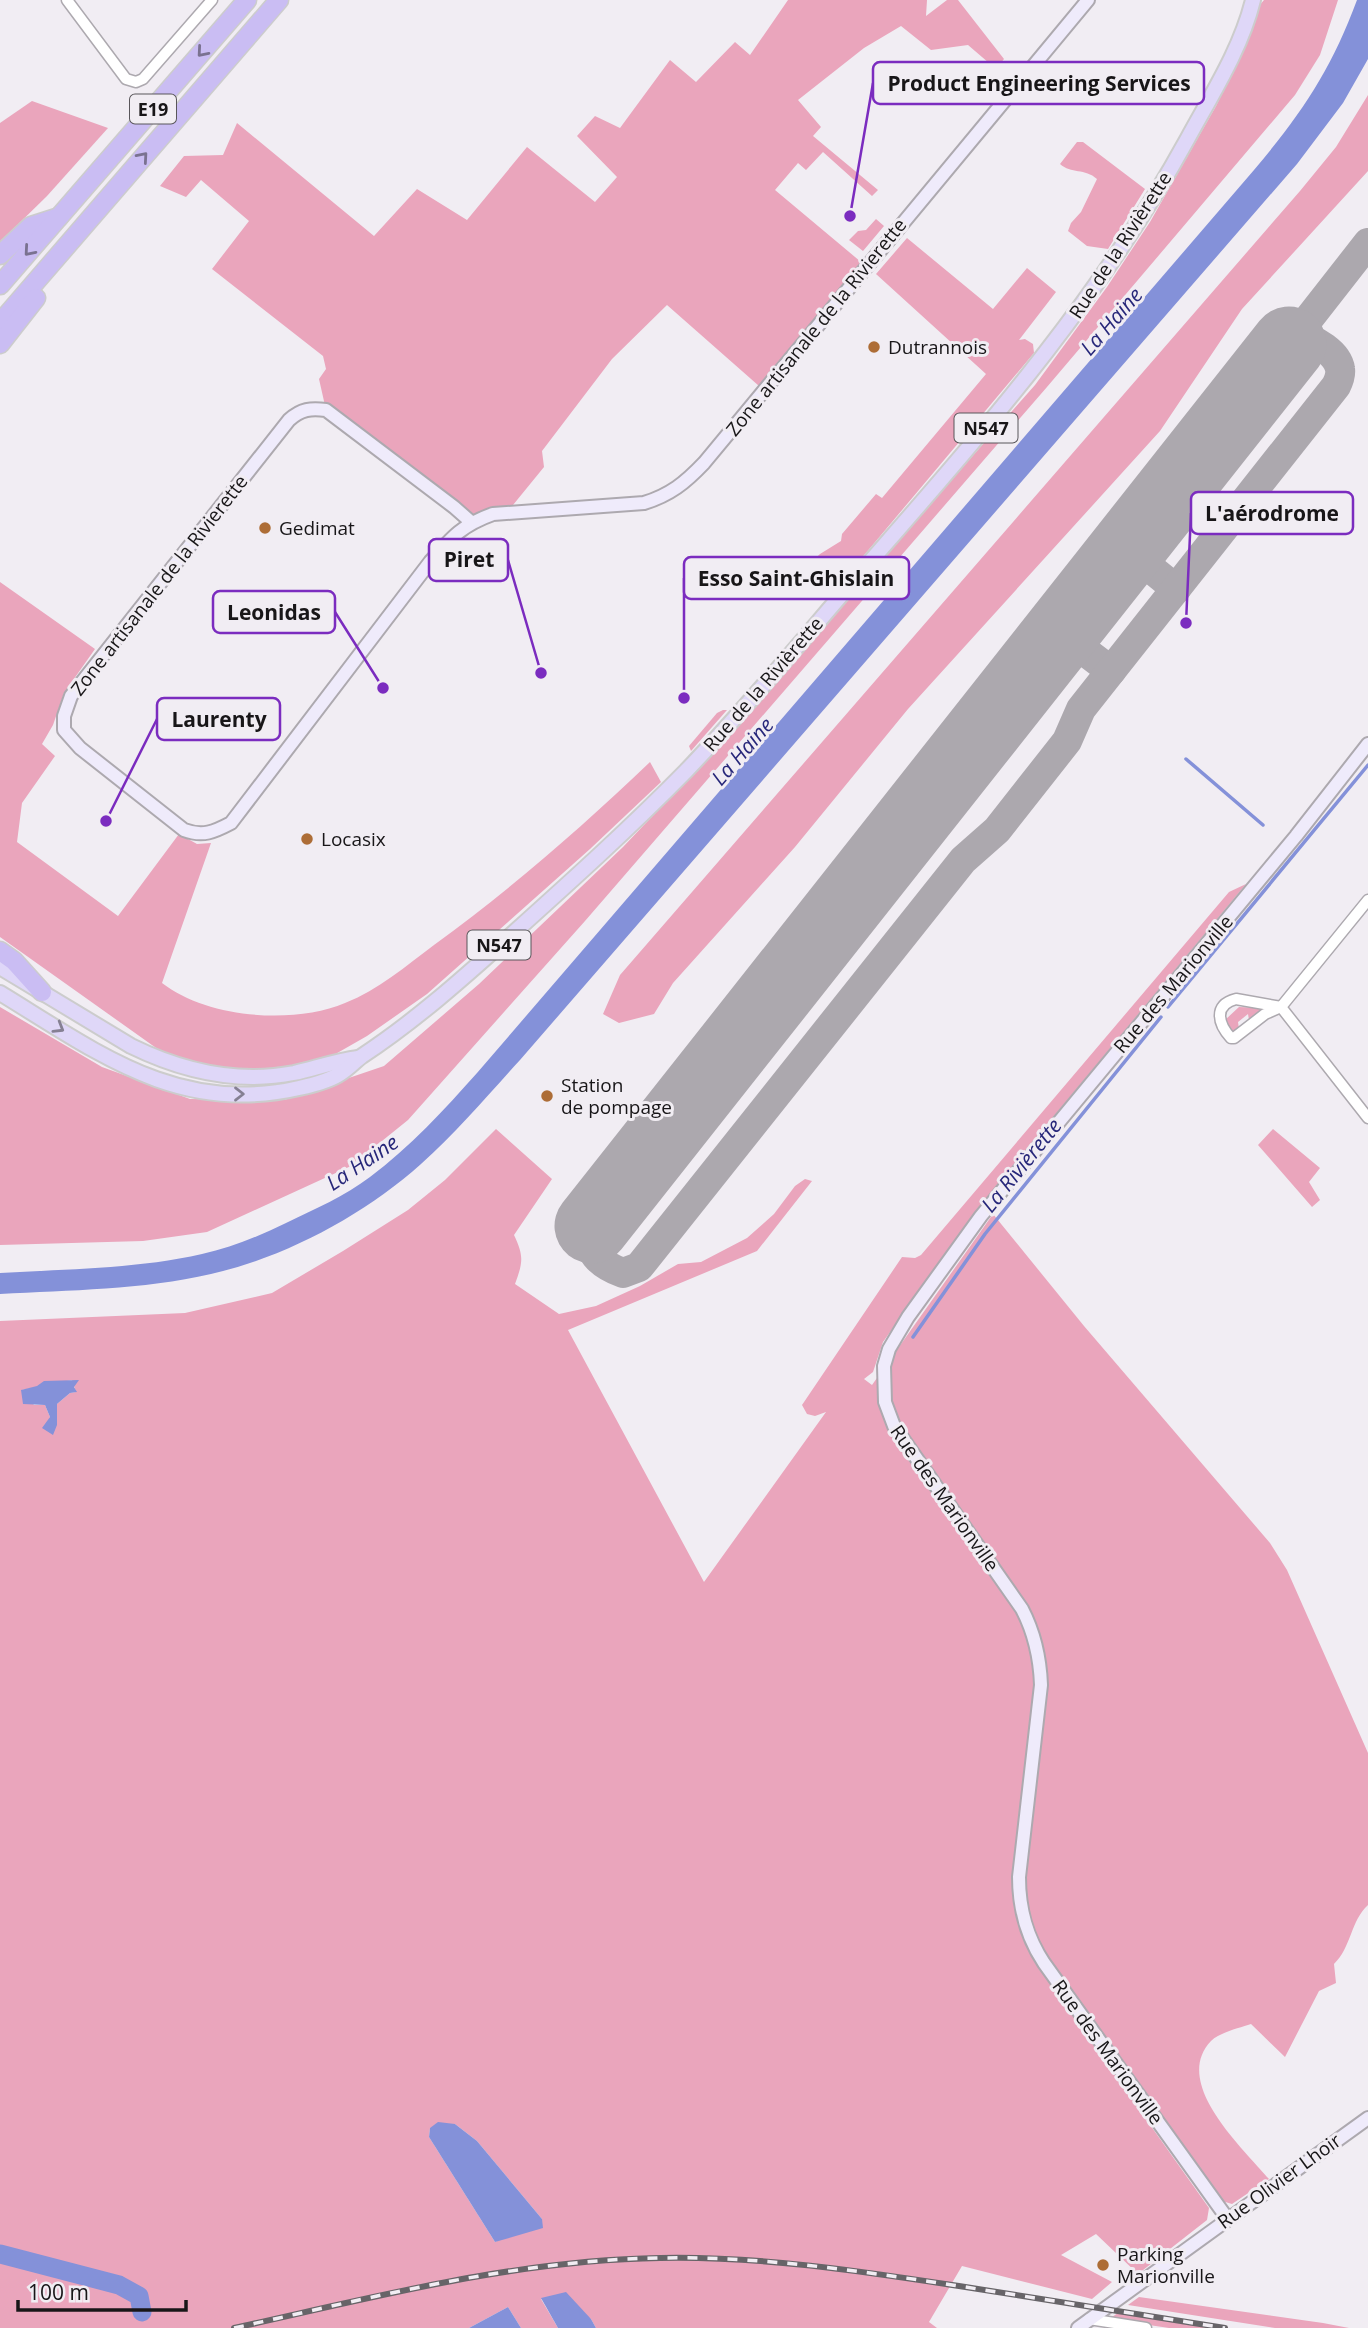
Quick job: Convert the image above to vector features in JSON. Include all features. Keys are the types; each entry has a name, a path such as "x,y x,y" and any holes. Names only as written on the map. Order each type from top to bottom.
{"highway":[{"name":"E19","path":"0,285 247,0"},
{"name":"E19","path":"0,323 279,0"},
{"path":"0,344 58,271 98,209"},
{"path":"0,255 31,226 59,217"},
{"path":"0,951 14,961 42,992"}],"main road":[{"name":"Rue de la Rivièrette","path":"359,1058 378,1047 433,1004 603,852 659,798 751,698 1014,395 1099,282 1157,192 1238,44 1253,0"},
{"name":"N547","path":"0,967 142,1051 169,1063 209,1074 271,1076 359,1058"},
{"name":"N547","path":"0,993 115,1062 153,1080 198,1091 259,1094 300,1088 339,1075 359,1058"}],"street":[{"path":"67,0 126,79 136,82 143,79 212,0"},
{"name":"Zone artisanale de la Rivierette","path":"471,522 326,410 313,408 298,412 71,696 64,716 64,730 69,739 173,822 196,835 212,833 231,823 430,562 450,539 471,522 494,514 644,503 665,496 684,484 1088,0"},
{"name":"Rue des Marionville","path":"1227,2218 1044,1963 1028,1933 1020,1904 1019,1877 1041,1685 1038,1651 1022,1609 894,1426 885,1402 883,1378 886,1356 900,1330 981,1216 1302,828 1368,744"},
{"path":"1368,901 1281,1007 1265,1014 1234,1038 1221,1026 1221,1009 1230,1000 1281,1007 1368,1118"},
{"name":"Rue Olivier Lhoir","path":"1078,2328 1368,2118"},
{"path":"1089,2319 1146,2328"}],"shaded area":[{"path":"788,0 927,0 926,16 947,0 958,0 1004,59 996,69 968,45 931,50 901,26 864,48 798,100 821,127 813,136 878,190 872,196 823,152 806,170 798,163 775,190 861,262 759,386 667,305 612,359 542,451 544,467 513,505 467,518 326,410 319,379 326,369 323,356 212,269 249,221 201,180 186,197 160,186 184,156 223,155 237,123 374,236 417,189 467,220 527,147 595,202 617,177 577,136 595,116 620,128 670,60 696,82 735,42 750,55"},
{"path":"1264,0 1338,0 1320,55 1295,95 1047,387 585,921 408,1120 351,1166 207,1232 143,1241 0,1245 0,1007 102,1067 190,1099 284,1100 384,1066 479,984 623,847 699,767 1035,385 1107,287 1150,222 1216,106 1248,39 1258,7"},
{"path":"1368,95 1368,171 1242,309 1160,431 908,709 795,847 673,983 654,1014 619,1023 603,1014 620,975 1300,191 1336,147"},
{"path":"32,101 108,128 47,196 0,242 0,123"},
{"path":"1077,142 1083,142 1145,189 1108,249 1087,246 1068,231 1097,179 1088,173 1060,164"},
{"path":"876,219 884,226 863,251 849,240 858,231 866,230"},
{"path":"907,238 993,309 1027,268 1056,292 1019,340 1025,339 1033,344 1034,353 834,591 805,568 820,554 841,541 842,534 876,494 882,498 986,374 876,274"},
{"path":"0,582 95,649 64,693 53,725 42,744 55,756 22,803 17,842 118,916 179,834 197,844 211,843 162,983 202,1004 226,1011 276,1016 324,1010 357,998 391,977 491,902 572,834 650,762 661,782 427,994 367,1036 325,1060 260,1072 223,1071 185,1061 159,1050 0,937"},
{"path":"727,710 691,751 689,746 717,713"},
{"path":"1246,884 978,1208 883,1342 873,1372 864,1379 872,1385 993,1214 1084,1326 1270,1543 1287,1570 1368,1753 1368,1905 1362,1911 1344,1950 1334,1964 1336,1983 1319,1991 1285,2057 1251,2024 1215,2038 1201,2058 1200,2076 1205,2095 1215,2114 1269,2179 1232,2204 1222,2201 1134,2080 1126,2091 1209,2208 1207,2220 1138,2274 1096,2234 1061,2255 1112,2282 1092,2299 962,2266 929,2322 937,2328 596,2328 591,2319 541,2299 558,2328 521,2328 508,2307 469,2328 0,2328 0,1321 185,1313 272,1293 408,1210 445,1180 496,1129 552,1179 514,1235 520,1248 521,1259 515,1284 559,1314 596,1306 640,1286 678,1264 701,1262 747,1238 774,1214 795,1186 805,1179 812,1181 757,1251 568,1330 704,1582 826,1412 815,1416 807,1414 802,1405 902,1257 915,1258 921,1255 1229,892","holes":["72,1380 76,1392 70,1393 57,1404 56,1425 47,1424 50,1417 45,1405 34,1405 22,1390","455,2124 477,2141 542,2219 495,2242 429,2137 430,2128"]},
{"path":"1239,1007 1261,1008 1262,1011 1249,1020 1248,1014 1238,1022 1239,1029 1228,1029 1225,1020"},
{"path":"1273,1129 1320,1168 1309,1182 1320,1200 1312,1207 1258,1145"},
{"path":"1139,2297 1349,2328 1275,2328 1128,2305"},
{"path":"1118,2313 1209,2328 1169,2328 1109,2319"}],"water":[{"path":"1357,0 1368,0 1368,59 1343,103 1297,164 520,1060 434,1152 399,1183 349,1217 267,1257 211,1274 159,1283 0,1294 0,1273 152,1263 213,1251 245,1241 330,1202 370,1177 413,1141 477,1073 1254,170 1314,90 1337,48"},
{"path":"79,1380 74,1387 77,1392 70,1393 57,1404 57,1425 53,1435 42,1428 50,1417 45,1405 23,1404 21,1390 37,1386 44,1381"},
{"path":"438,2122 455,2124 477,2141 542,2219 543,2228 495,2242 429,2137 430,2128"},
{"path":"566,2292 596,2328 558,2328 541,2298"},
{"path":"508,2307 521,2328 469,2328"}],"waterway":[{"path":"1186,759 1263,825"},
{"name":"La Rivièrette","path":"1168,1007 1368,765"},
{"name":"La Rivièrette","path":"913,1337 985,1234 1161,1017"},
{"path":"0,2254 119,2285 139,2296 142,2312"}],"taxiway":[{"path":"1289,344 1368,243"},
{"path":"592,1226 590,1243 601,1261 623,1273 639,1267 963,860 997,830 1067,741 1081,709 1336,386 1340,369 1330,352 1306,339 1289,344"},
{"path":"1127,549 1176,589"},
{"path":"1061,633 1111,671"}],"runway":[{"path":"592,1226 1289,344"}],"railway":[{"path":"234,2328 499,2273 552,2265 660,2258 735,2259 848,2270 1225,2328"}],"place":[{"name":"Product Engineering Services","path":"850,216"},
{"name":"Dutrannois","path":"874,347"},
{"name":"Gedimat","path":"265,528"},
{"name":"L'aérodrome","path":"1186,623"},
{"name":"Piret","path":"541,673"},
{"name":"Leonidas","path":"383,688"},
{"name":"Esso Saint-Ghislain","path":"684,698"},
{"name":"Laurenty","path":"106,821"},
{"name":"Locasix","path":"307,839"},
{"name":"Station de pompage","path":"547,1096"},
{"name":"Parking Marionville","path":"1103,2265"}],"water label":[{"name":"La Haine","path":"1111,321"},
{"name":"La Haine","path":"742,751"},
{"name":"La Haine","path":"362,1162"}]}
